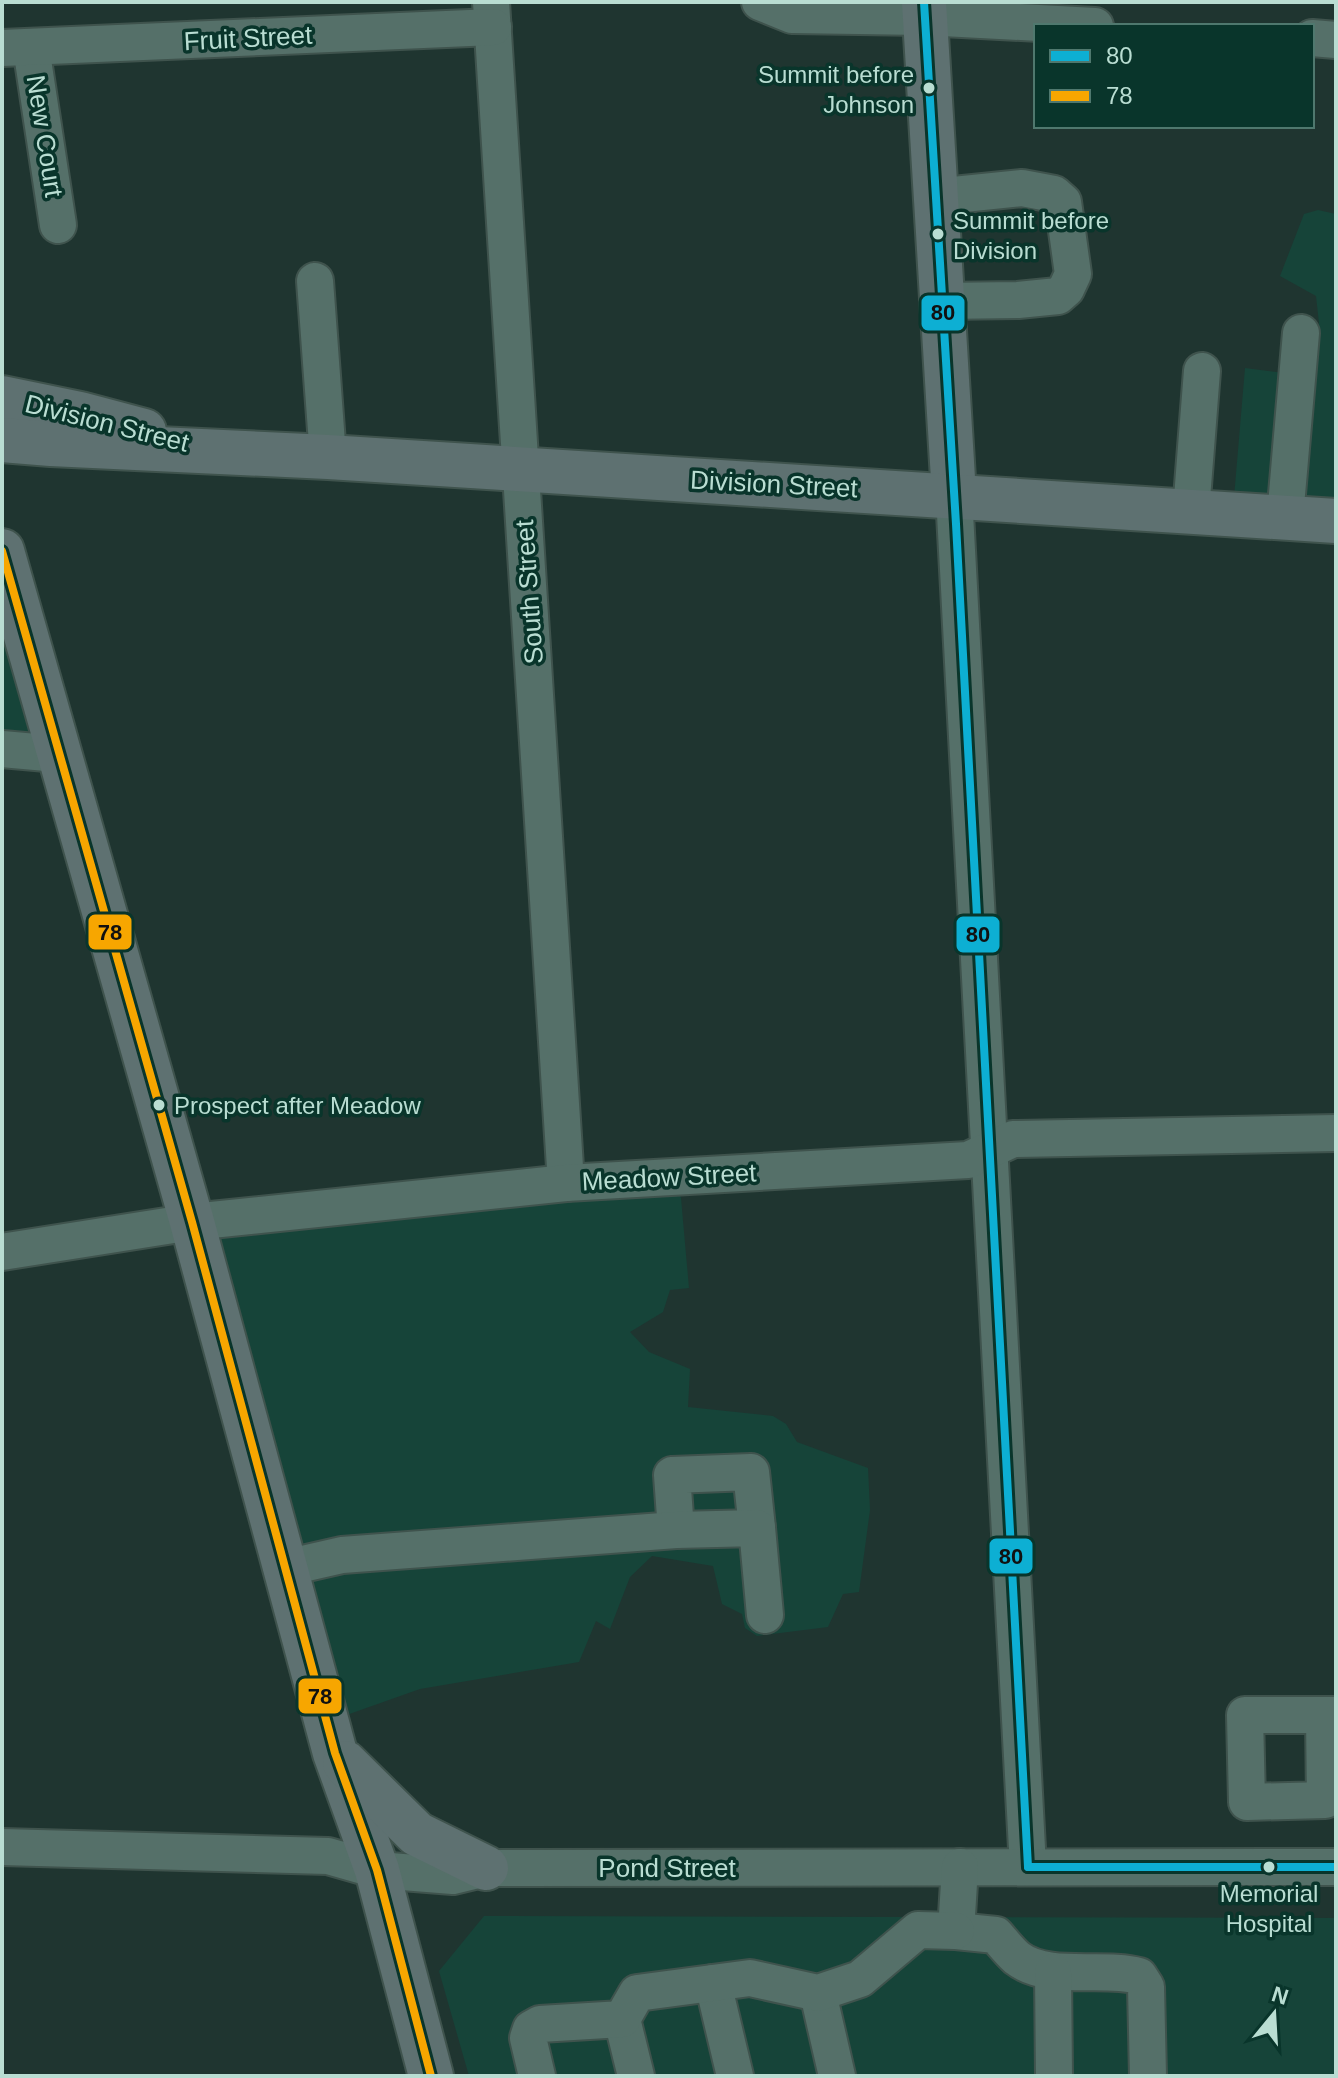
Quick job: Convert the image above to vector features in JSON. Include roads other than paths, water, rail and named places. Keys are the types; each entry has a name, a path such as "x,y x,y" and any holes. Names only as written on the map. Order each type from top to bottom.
{"main road":[{"path":"924,9 954,495"},
{"name":"Division Street","path":"2,398 80,414 212,450"},
{"name":"Division Street","path":"2,440 954,495 1336,521"},
{"path":"2,551 192,1222 335,1753 377,1870 431,2076"},
{"path":"335,1753 417,1834 486,1868"}],"street":[{"path":"760,2 792,15 924,9 1075,24"},
{"name":"Fruit Street","path":"16,48 492,14"},
{"name":"South Street","path":"492,14 566,1183"},
{"path":"1314,38 1336,40"},
{"name":"New Court","path":"16,48 58,225"},
{"path":"934,197 1022,188 1054,194 1063,202 1073,274 1066,289 1058,296 941,301"},
{"path":"315,281 328,457"},
{"path":"1285,517 1301,333"},
{"path":"1191,511 1202,371"},
{"path":"954,495 1028,1867"},
{"path":"2,749 58,754"},
{"name":"Meadow Street","path":"2,1252 192,1222 566,1183 968,1160 1013,1139 1336,1133"},
{"path":"676,1530 672,1475 751,1472 765,1615"},
{"path":"285,1568 342,1555 676,1530 757,1528"},
{"name":"Pond Street","path":"2,1847 328,1856 377,1870 453,1876 486,1868 1336,1867"},
{"path":"956,1931 960,1867"},
{"path":"636,2076 622,2019 637,1993 750,1978 818,1993 860,1979 918,1930 996,1935 1019,1960 1053,1972 1127,1972 1139,1976 1146,1987 1148,2076"},
{"path":"1053,1972 1054,2076"},
{"path":"713,1983 735,2076"},
{"path":"818,1993 837,2076"},
{"path":"537,2076 528,2038 531,2029 540,2024 622,2019"}],"place":[{"name":"Summit before Johnson","path":"929,88"},
{"name":"Summit before Division","path":"938,234"},
{"name":"Prospect after Meadow","path":"159,1105"},
{"name":"Memorial Hospital","path":"1269,1867"}]}
